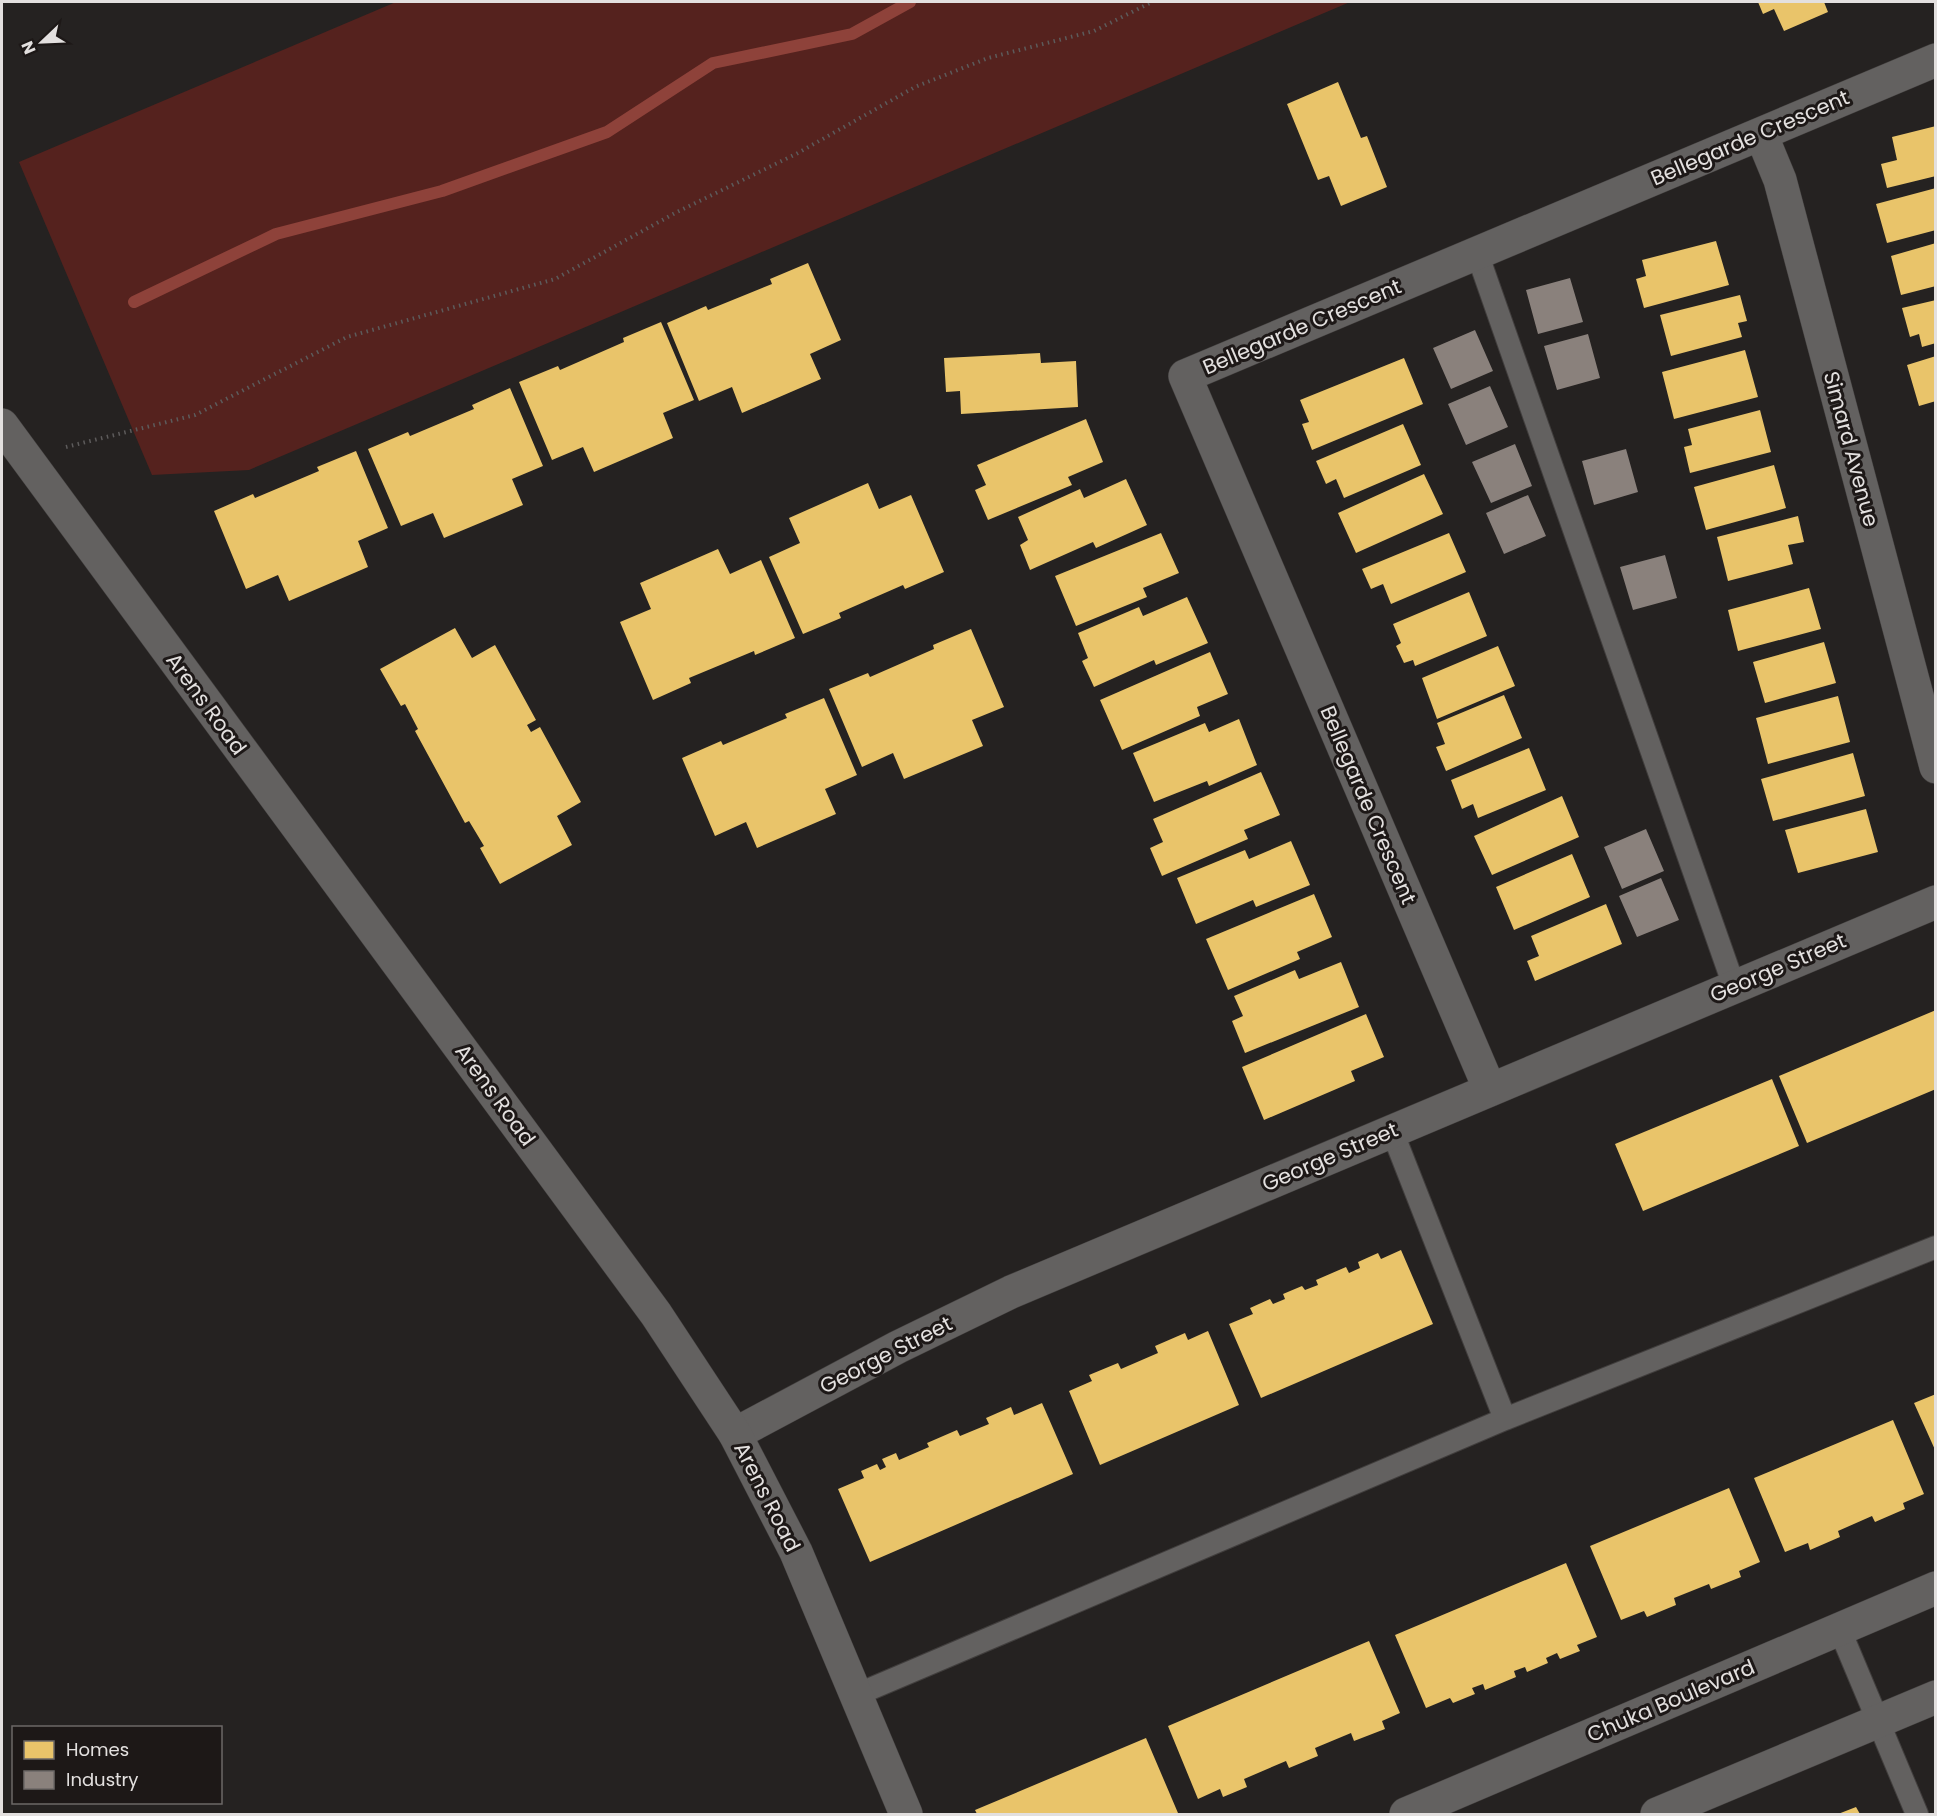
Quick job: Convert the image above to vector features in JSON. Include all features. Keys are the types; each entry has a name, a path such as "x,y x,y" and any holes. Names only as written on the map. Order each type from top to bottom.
{"street":[{"name":"Bellegarde Crescent","path":"1490,1090 1185,376 1935,60"},
{"name":"Simard Avenue","path":"1761,134 1780,180 1935,767"},
{"name":"Arens Road","path":"2,425 656,1314 735,1434 796,1552 906,1815"},
{"name":"George Street","path":"735,1434 898,1347 1011,1292 1935,902"},
{"name":"Chuka Boulevard","path":"1406,1815 1935,1588"},
{"path":"1657,1815 1935,1697"}],"lane":[{"path":"1477,253 1734,986"},
{"path":"1392,1131 1505,1419"},
{"path":"856,1695 1505,1419 1935,1247"},
{"path":"1839,1628 1917,1815"}],"path":[{"path":"30,464 53,450 195,415 347,337 555,279 676,212 796,154 915,87 988,58 1094,31 1152,2"}],"shaded area":[{"path":"396,2 1350,2 249,470 152,475 19,162"}],"building: Homes":[{"path":"1758,2 1824,2 1828,12 1784,31 1774,9 1763,14"},
{"path":"1338,82 1361,138 1367,136 1387,187 1341,206 1329,176 1318,180 1287,104"},
{"path":"1936,126 1936,176 1887,188 1881,164 1897,160 1892,137"},
{"path":"1936,188 1936,230 1887,243 1876,204"},
{"path":"1716,241 1729,285 1644,308 1636,279 1646,276 1642,260"},
{"path":"1936,243 1936,286 1901,295 1891,256"},
{"path":"808,263 841,340 810,354 821,379 742,413 732,387 699,401 667,323 706,306 708,310 772,284 770,279"},
{"path":"1740,295 1747,321 1738,323 1742,337 1671,356 1660,315"},
{"path":"1936,300 1936,343 1922,347 1919,334 1910,337 1902,308"},
{"path":"661,322 694,400 663,413 673,438 594,472 583,447 552,460 519,382 558,366 560,370 624,342 623,338"},
{"path":"1745,350 1758,397 1674,419 1662,372"},
{"path":"1040,353 1041,363 1076,361 1078,407 961,414 960,391 946,392 944,358"},
{"path":"1936,356 1936,401 1919,406 1907,365"},
{"path":"1404,358 1423,404 1312,450 1302,424 1309,422 1300,400"},
{"path":"510,388 543,466 512,479 523,505 444,538 433,513 401,526 368,449 408,432 410,436 474,409 472,405"},
{"path":"1760,410 1771,452 1690,473 1684,447 1692,445 1688,429"},
{"path":"1086,419 1103,462 1068,477 1072,485 988,520 975,490 986,485 977,465"},
{"path":"1403,424 1421,465 1344,498 1336,479 1326,484 1316,461"},
{"path":"356,451 388,528 358,541 368,567 289,601 278,575 246,589 214,511 253,494 255,498 319,471 317,467"},
{"path":"1774,465 1786,508 1706,530 1694,487"},
{"path":"1424,474 1443,514 1356,553 1338,513"},
{"path":"1126,479 1147,525 1096,548 1093,542 1030,570 1020,545 1028,540 1018,517 1080,489 1084,498"},
{"path":"868,483 879,509 911,495 944,572 905,589 903,585 839,613 841,618 803,634 769,557 800,543 789,518"},
{"path":"1798,516 1804,542 1788,545 1793,564 1728,581 1717,537"},
{"path":"1161,533 1179,573 1143,588 1147,597 1076,626 1055,576"},
{"path":"1449,533 1466,572 1391,604 1383,584 1371,589 1362,569"},
{"path":"718,549 730,574 761,560 795,638 755,655 754,651 689,678 691,683 653,700 620,622 651,609 640,583"},
{"path":"1809,588 1821,629 1738,651 1728,610"},
{"path":"1469,592 1487,636 1415,666 1413,660 1404,663 1396,646 1401,643 1393,624"},
{"path":"1187,597 1208,643 1156,665 1154,660 1094,687 1082,661 1088,658 1078,633 1139,607 1143,616"},
{"path":"455,628 472,658 495,645 536,720 527,725 531,732 540,727 581,802 557,816 572,845 500,884 480,848 484,846 469,821 465,823 415,731 418,729 405,704 401,706 380,669"},
{"path":"971,629 1004,707 972,720 983,746 904,779 893,753 862,767 829,689 868,673 870,677 934,649 933,645"},
{"path":"1824,642 1836,683 1765,703 1753,662"},
{"path":"1498,646 1515,686 1437,719 1422,678"},
{"path":"1210,652 1228,694 1197,707 1200,716 1122,750 1100,700"},
{"path":"1504,695 1522,738 1446,771 1436,747 1445,744 1437,723"},
{"path":"1838,696 1850,742 1768,764 1756,718"},
{"path":"824,698 857,775 825,789 836,814 757,848 746,822 715,836 682,758 721,741 723,745 787,718 785,714"},
{"path":"1239,719 1257,765 1209,786 1207,781 1154,802 1133,753 1205,723 1209,732"},
{"path":"1529,748 1546,790 1478,818 1473,804 1462,809 1451,780"},
{"path":"1853,753 1865,796 1773,821 1761,779"},
{"path":"1261,772 1280,815 1244,830 1248,839 1162,876 1150,848 1163,842 1153,819"},
{"path":"1562,796 1579,837 1492,875 1474,836"},
{"path":"1866,809 1878,852 1798,873 1785,830"},
{"path":"1291,841 1310,885 1256,907 1253,900 1196,924 1177,878 1245,850 1249,859"},
{"path":"1572,854 1590,897 1514,930 1496,887"},
{"path":"1314,894 1332,937 1297,952 1300,959 1228,990 1206,939"},
{"path":"1606,904 1622,944 1535,981 1527,961 1539,956 1531,936"},
{"path":"1341,962 1359,1007 1245,1053 1232,1021 1243,1016 1234,996 1295,970 1299,979"},
{"path":"1936,1010 1936,1089 1807,1143 1779,1076"},
{"path":"1366,1014 1384,1057 1351,1071 1355,1081 1264,1120 1242,1067"},
{"path":"1772,1079 1799,1146 1643,1211 1615,1144"},
{"path":"1401,1250 1433,1324 1261,1398 1229,1324 1253,1314 1250,1308 1270,1299 1273,1304 1285,1299 1283,1294 1302,1286 1305,1290 1318,1285 1316,1280 1346,1267 1349,1273 1360,1268 1358,1262 1378,1253 1381,1259"},
{"path":"1208,1331 1239,1405 1100,1465 1069,1391 1092,1381 1089,1375 1118,1363 1121,1369 1158,1353 1155,1346 1185,1333 1188,1340"},
{"path":"1936,1394 1936,1452 1914,1403"},
{"path":"1042,1403 1073,1474 870,1562 838,1489 864,1478 861,1471 877,1464 880,1470 886,1467 882,1459 896,1453 899,1460 929,1447 927,1443 957,1430 960,1436 989,1424 986,1418 1011,1407 1014,1415"},
{"path":"1893,1420 1924,1494 1903,1503 1905,1509 1875,1522 1872,1516 1838,1531 1840,1537 1810,1550 1808,1543 1785,1552 1754,1478"},
{"path":"1729,1488 1760,1562 1739,1571 1741,1577 1711,1589 1709,1584 1674,1598 1676,1605 1647,1617 1644,1611 1621,1620 1590,1546"},
{"path":"1566,1563 1597,1637 1577,1645 1580,1651 1560,1659 1557,1653 1546,1658 1548,1663 1527,1672 1525,1667 1514,1671 1516,1677 1485,1690 1483,1684 1472,1688 1475,1694 1453,1703 1450,1698 1426,1708 1395,1635"},
{"path":"1369,1641 1400,1713 1382,1721 1385,1729 1354,1741 1351,1733 1315,1748 1318,1756 1289,1768 1286,1761 1244,1779 1247,1787 1223,1797 1220,1789 1198,1799 1168,1726"},
{"path":"1146,1738 1178,1813 977,1814 975,1810"},
{"path":"1856,1807 1860,1814 1838,1814"}],"building: Industry":[{"path":"1570,278 1583,322 1538,334 1526,290"},
{"path":"1475,330 1493,371 1451,389 1433,348"},
{"path":"1588,334 1600,378 1557,390 1544,346"},
{"path":"1490,386 1508,427 1466,445 1448,404"},
{"path":"1515,444 1532,486 1491,503 1472,462"},
{"path":"1626,449 1638,492 1594,505 1582,461"},
{"path":"1528,495 1546,536 1504,554 1486,513"},
{"path":"1665,555 1677,598 1633,610 1620,567"},
{"path":"1646,829 1664,871 1622,889 1604,847"},
{"path":"1661,878 1679,920 1637,937 1619,896"}],"waterway":[{"path":"134,302 276,234 442,191 607,132 713,63 852,34 910,2"}]}
